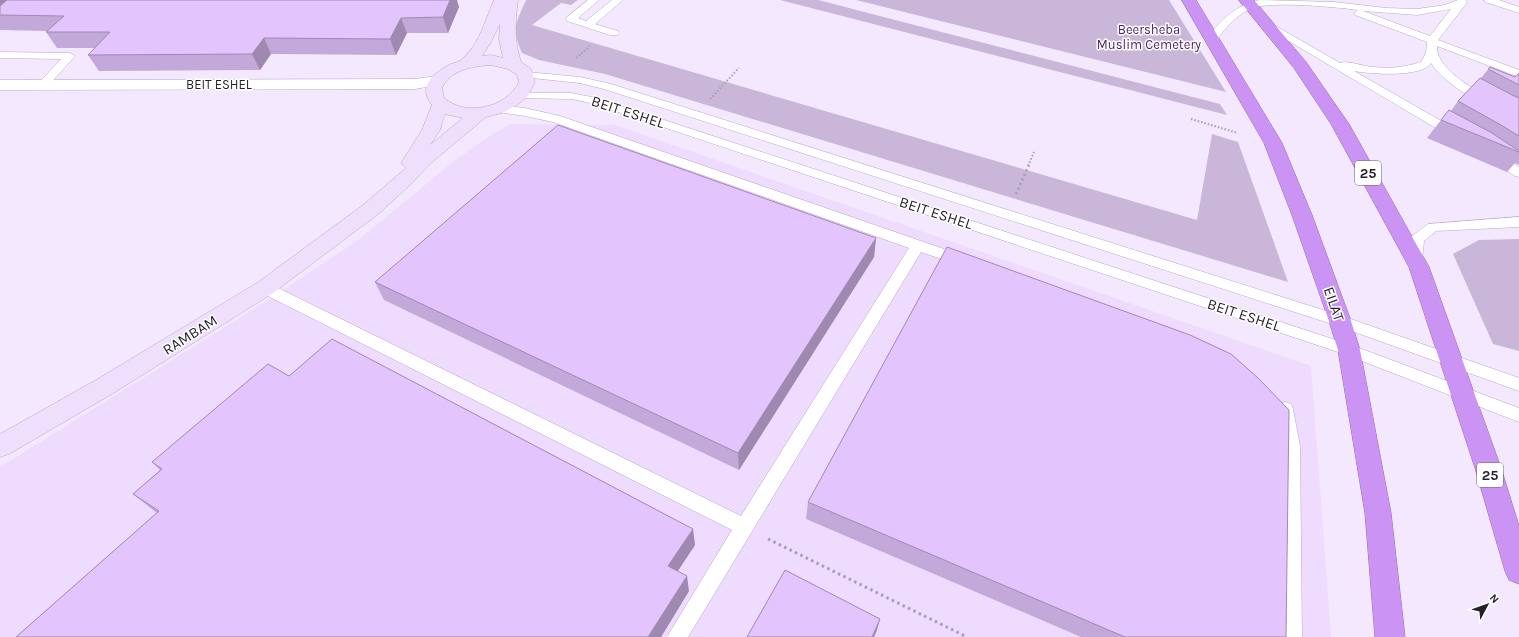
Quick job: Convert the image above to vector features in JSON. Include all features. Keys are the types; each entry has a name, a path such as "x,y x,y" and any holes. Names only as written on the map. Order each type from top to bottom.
{"highway":[{"name":"EILAT","path":"1189,0 1213,38 1273,143 1302,215 1340,321 1349,350 1378,513 1390,637"},
{"name":"25","path":"1248,3 1270,27 1300,65 1340,124 1419,267 1518,557"}],"street":[{"path":"466,64 477,54 485,42 501,0"},
{"path":"511,0 506,34 507,45 513,64"},
{"path":"491,60 513,64 521,69 526,75 528,81 521,96 510,103 488,111 464,113 451,110 440,105 434,98 433,89 444,74 466,64 491,60"},
{"name":"BEIT ESHEL","path":"0,85 415,84 438,81"},
{"name":"RAMBAM","path":"370,210 407,168 431,130 440,105"},
{"name":"RAMBAM","path":"0,446 111,383 265,288 370,210 402,182 425,159 488,111"}],"lane":[{"path":"594,0 571,19 614,33"},
{"path":"587,25 618,0"},
{"path":"1489,0 1519,10"},
{"path":"1213,38 1221,25 1248,3 1335,3 1400,13 1433,11 1452,7 1464,1"},
{"path":"1312,52 1359,69 1380,72 1409,70 1425,64 1432,46 1464,1"},
{"path":"1335,3 1432,46 1519,74"},
{"path":"1270,27 1467,141"},
{"path":"1432,46 1436,62 1463,88 1492,105 1519,117"},
{"path":"0,55 70,56 43,85"},
{"name":"BEIT ESHEL","path":"526,75 580,80 607,86 1340,321 1519,385"},
{"path":"1452,79 1498,99 1519,106"},
{"name":"BEIT ESHEL","path":"521,96 571,96 593,100 1349,350 1519,415"},
{"path":"488,111 525,112 556,119 976,266"},
{"path":"1481,148 1519,173"},
{"path":"1415,260 1417,239 1433,227 1519,222"},
{"path":"677,637 917,246"},
{"path":"265,288 744,527"},
{"path":"1275,398 1286,409 1292,446 1292,637"}],"path":[{"path":"696,114 739,68"},
{"path":"1191,119 1273,143"},
{"path":"1008,214 1034,152"},
{"path":"744,527 967,637"}],"shaded area":[{"path":"510,124 615,125 1311,366 1331,637 0,637 0,467 256,308 357,241 454,161 485,139"}],"green space":[{"path":"526,0 578,0 571,5 561,3 532,25 1197,220 1212,134 1238,142 1288,282 605,74 539,60 522,53 517,37 517,20"},
{"path":"780,0 818,0 1220,104 1227,115"},
{"name":"Beersheba Muslim Cemetery","path":"856,0 1169,0 1226,92"},
{"path":"1519,239 1519,351 1493,344 1453,254 1479,240"}],"building":[{"path":"7,0 450,0 443,17 401,18 390,39 264,38 252,54 88,55 110,32 46,32 64,16 0,15 0,6"},
{"path":"1490,67 1515,77 1519,73 1519,85 1488,69"},
{"path":"1480,78 1519,98 1519,136 1458,101"},
{"path":"1449,110 1492,133 1519,152 1441,120"},
{"path":"558,125 876,238 738,453 375,282"},
{"path":"947,247 1190,335 1231,354 1258,378 1289,410 1286,637 1125,637 808,502"},
{"path":"332,339 693,529 668,566 687,576 648,637 16,637 159,511 133,494 162,469 152,462 268,364 289,376"},
{"path":"785,570 880,619 872,637 747,637"}]}
